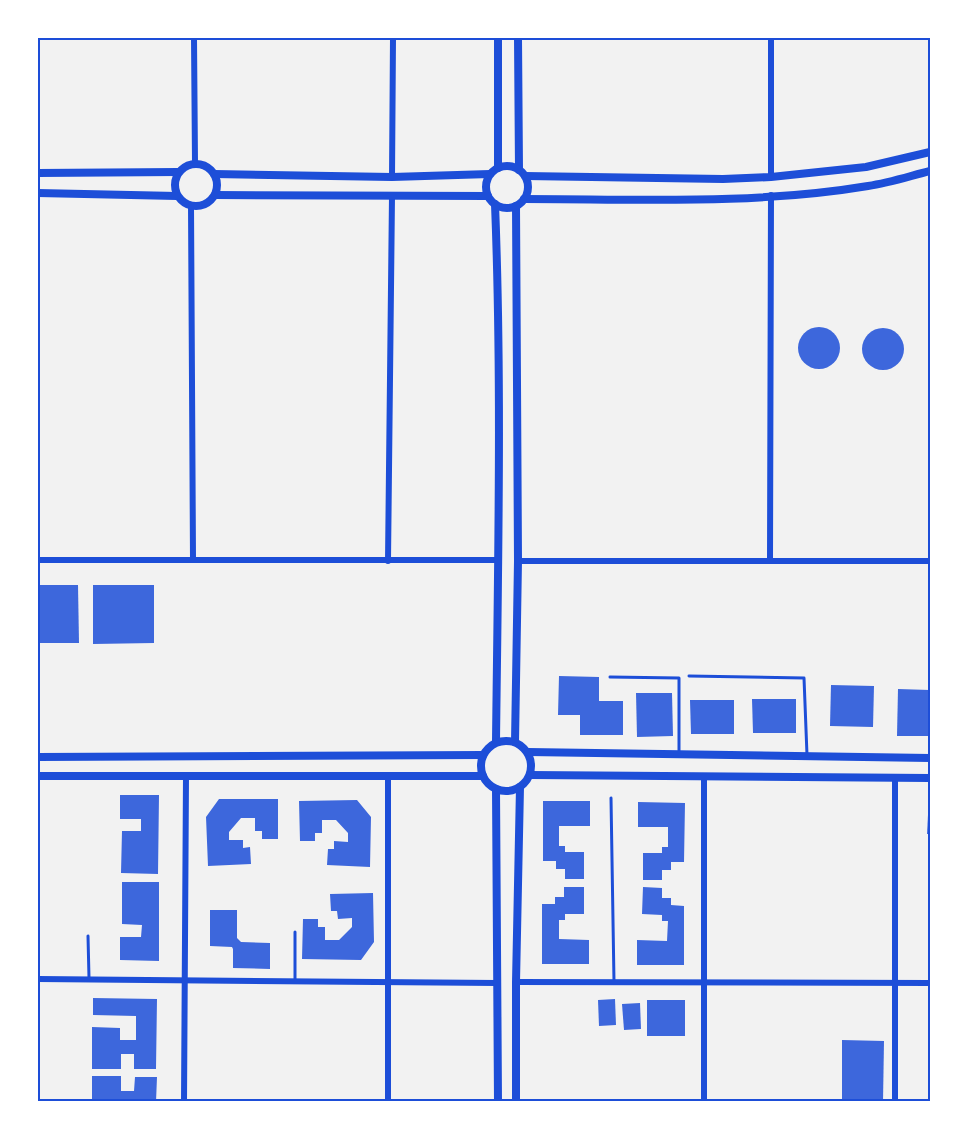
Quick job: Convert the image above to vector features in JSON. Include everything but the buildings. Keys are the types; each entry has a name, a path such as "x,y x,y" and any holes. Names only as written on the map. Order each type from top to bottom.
{"main road":[{"path":"502,740 515,742 528,752 531,760 530,776 520,787 504,791 496,789 483,776 481,762 483,755 496,742 502,740"},
{"path":"528,752 930,758"},
{"path":"38,756 483,755"},
{"path":"38,776 483,776"},
{"path":"530,776 930,778"}],"street":[{"path":"194,38 195,163"},
{"path":"392,177 393,38"},
{"path":"498,38 498,168"},
{"path":"518,38 522,173 528,188 524,199 516,206 505,208 495,204 488,196 486,185 490,174 498,168 509,166 522,173 723,179 771,177 866,167 930,152"},
{"path":"771,38 771,177"},
{"path":"38,193 177,196 191,206 205,204 215,195 217,184 214,174 206,166 195,163 183,167 178,172 174,184 177,196"},
{"path":"524,199 723,198 771,195 869,186 930,171"},
{"path":"38,173 178,172"},
{"path":"214,174 392,177 490,174"},
{"path":"215,195 488,196"},
{"path":"770,560 771,195"},
{"path":"388,561 392,196"},
{"path":"495,204 498,278 496,742"},
{"path":"191,206 193,559"},
{"path":"515,742 518,561 516,206"},
{"path":"38,560 498,561"},
{"path":"518,561 930,561"},
{"path":"184,1101 186,776"},
{"path":"704,776 704,1101"},
{"path":"388,777 388,1101"},
{"path":"895,778 895,1101"},
{"path":"516,1101 520,787"},
{"path":"496,789 498,1101"},
{"path":"38,980 497,983"},
{"path":"516,982 930,983"}],"lane":[{"path":"689,676 804,678 807,756"},
{"path":"610,677 679,678 679,754"},
{"path":"611,798 614,982"},
{"path":"295,932 295,981"},
{"path":"88,936 89,980"}]}
